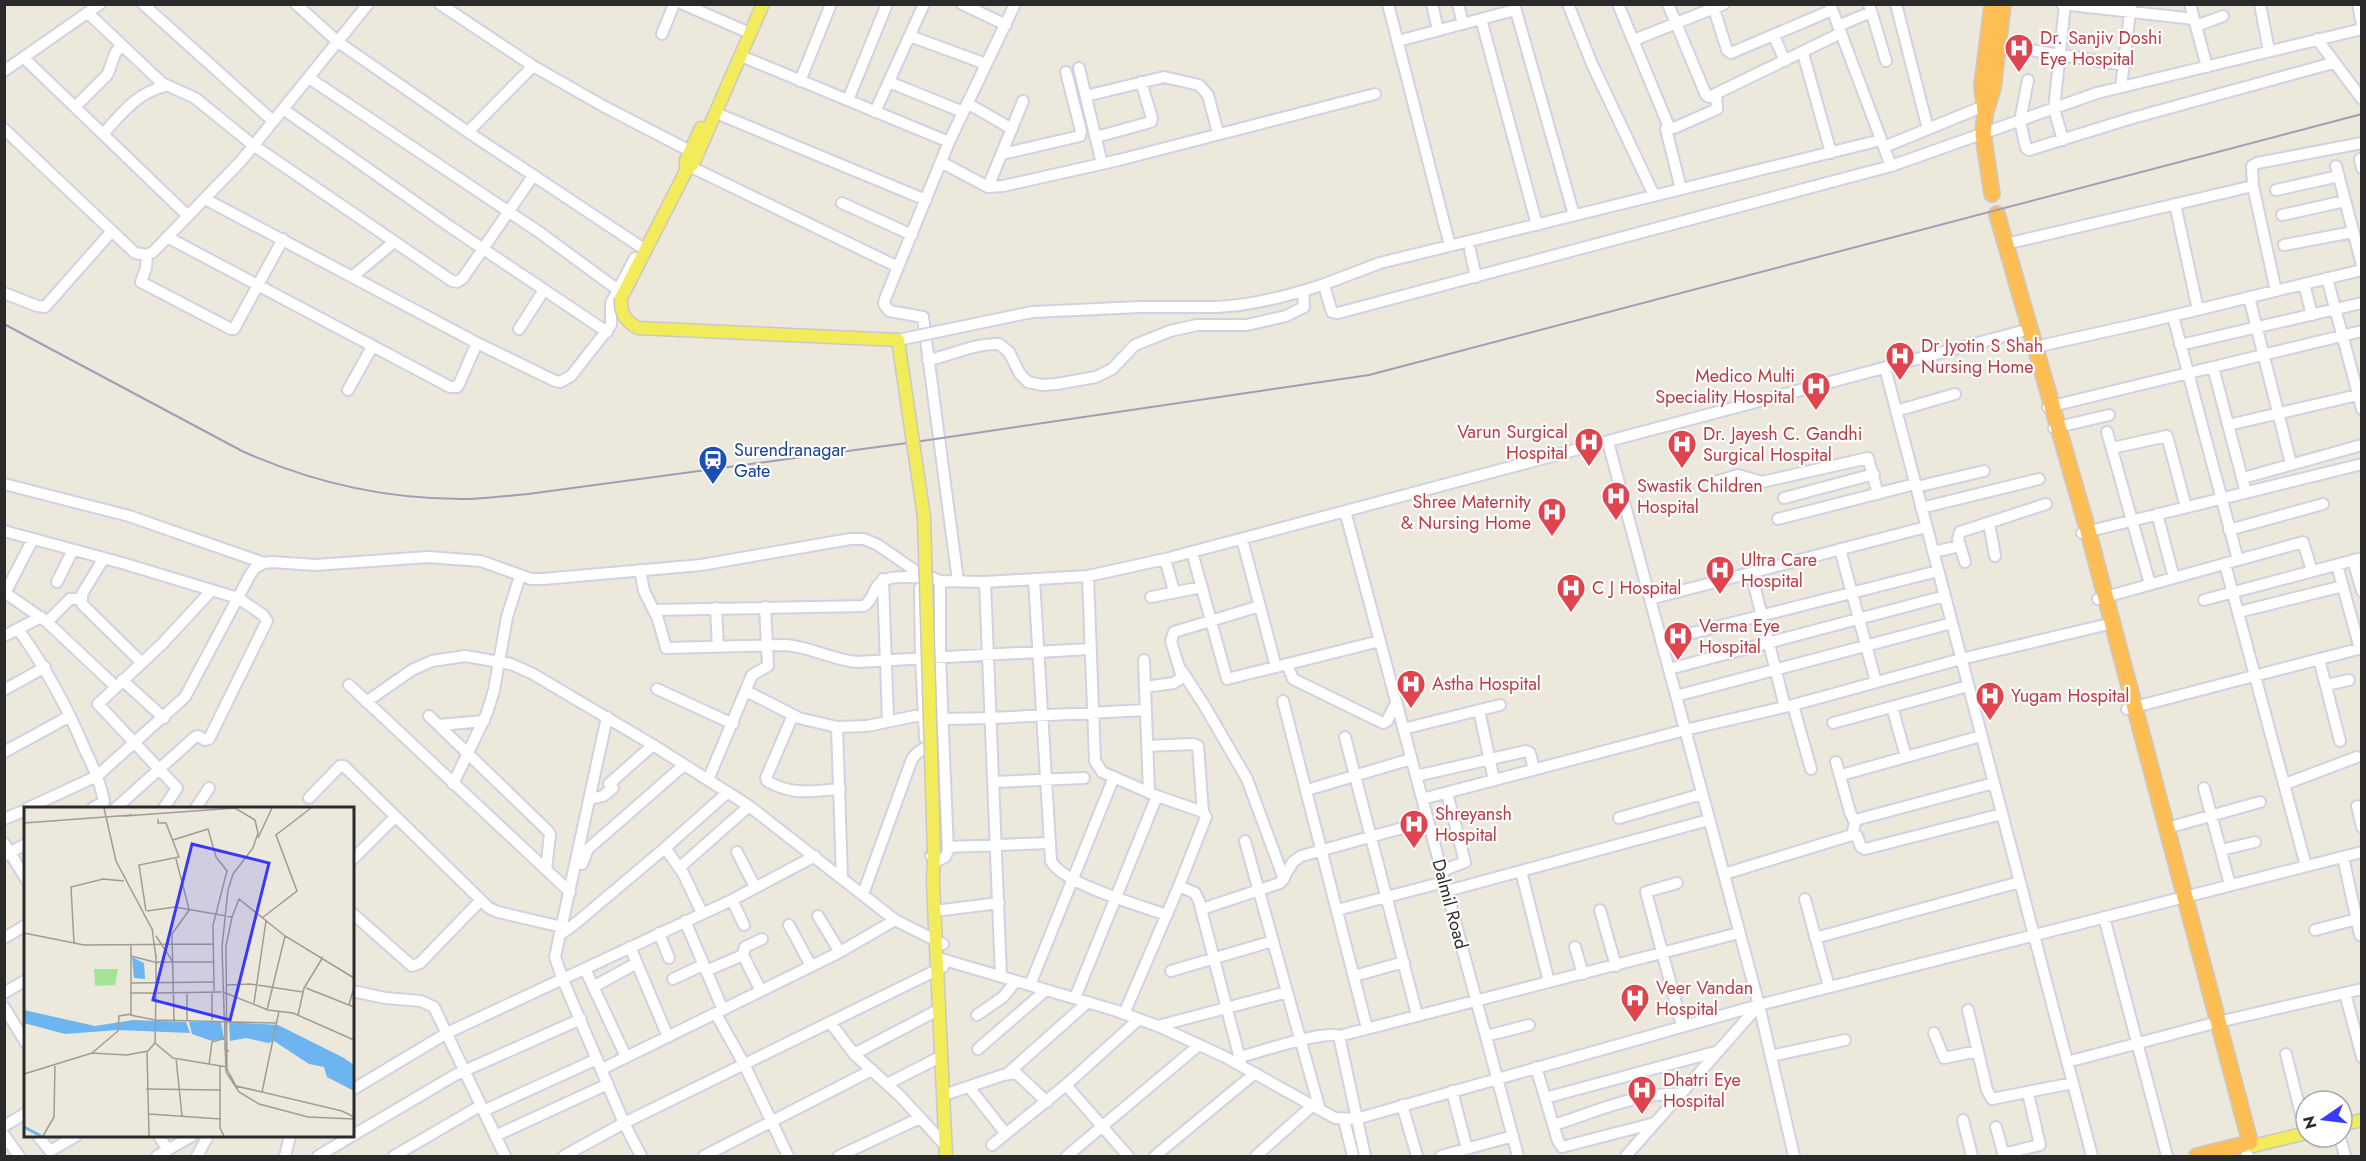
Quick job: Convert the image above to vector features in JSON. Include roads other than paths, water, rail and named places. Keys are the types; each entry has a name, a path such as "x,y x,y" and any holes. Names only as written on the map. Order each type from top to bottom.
{"highway":[{"path":"1992,4 1982,86 1983,134 1992,194"},
{"path":"1984,110 1993,88 2002,4"},
{"path":"1997,214 2085,532 2247,1148"},
{"path":"2102,598 2105,625 2167,828 2181,897"},
{"path":"2197,1156 2247,1148"},
{"path":"2226,1156 2247,1148"}],"main road":[{"path":"688,168 690,151 756,4"},
{"path":"763,4 716,113 620,294 623,315 629,323 638,328 898,340 924,517 935,861 940,884 938,1010 946,1151"},
{"path":"940,963 954,1156"},
{"path":"2247,1148 2294,1136"}],"street":[{"path":"4,71 100,4"},
{"path":"143,4 273,121"},
{"path":"296,4 338,42 640,247"},
{"path":"4,129 135,253 147,255 153,252 254,146 368,4"},
{"path":"440,4 533,66 690,151"},
{"path":"662,34 674,4"},
{"path":"683,4 745,31"},
{"path":"800,81 831,4"},
{"path":"848,100 887,4"},
{"path":"875,112 924,4"},
{"path":"962,4 1006,25"},
{"path":"958,581 923,317 889,311 884,304 949,142 1015,4"},
{"path":"1388,4 1450,246"},
{"path":"1432,4 1438,30"},
{"path":"1458,4 1463,24"},
{"path":"1568,4 1592,64 1654,195"},
{"path":"1618,4 1670,128 1717,109 1716,94"},
{"path":"1668,4 1706,95 1709,97 1803,52 1870,8 1886,61"},
{"path":"1896,4 1928,129"},
{"path":"2190,4 2207,67"},
{"path":"2260,4 2270,51"},
{"path":"1322,285 1334,314 1890,166 2097,93 2361,27 2358,4"},
{"path":"2063,140 2054,109 2064,5 2130,9 2195,23 2223,16"},
{"path":"1634,40 1719,6 1728,52 1733,53 1774,36 1831,7 1890,166"},
{"path":"1398,41 1515,8 1574,215"},
{"path":"2121,87 2130,9"},
{"path":"87,13 165,86 195,98 254,146 452,281 457,282 463,278 533,176"},
{"path":"1481,19 1537,225"},
{"path":"910,36 986,64"},
{"path":"1774,36 1785,61"},
{"path":"2317,39 2361,99"},
{"path":"75,107 107,75 111,69 113,55 121,45"},
{"path":"1998,45 2124,65"},
{"path":"1803,52 1831,153"},
{"path":"741,56 949,142"},
{"path":"24,57 188,216"},
{"path":"2028,80 2020,121 2026,148 2029,150 2129,118 2333,63"},
{"path":"468,132 533,66"},
{"path":"1079,68 1102,164"},
{"path":"1002,154 1080,136 1081,131 1066,72"},
{"path":"1086,96 1164,77 1175,78 1203,87 1208,95 1218,133"},
{"path":"309,78 507,211 620,294"},
{"path":"889,82 965,108 1012,129"},
{"path":"1096,137 1151,122 1152,118 1141,82"},
{"path":"103,134 136,98 154,88 165,86"},
{"path":"941,162 988,187 1003,186 1102,164 1376,94"},
{"path":"988,187 1023,101"},
{"path":"283,110 607,332"},
{"path":"898,340 1032,312 1140,307 1233,307 1303,291 1380,263 1831,153 1882,144 1984,110"},
{"path":"716,113 926,200"},
{"path":"1666,129 1681,189"},
{"path":"2276,291 2253,186 2252,166 2257,163 2361,143"},
{"path":"205,199 477,343 560,382 571,376 611,326 611,303 620,294 640,247 688,168 898,267"},
{"path":"2276,190 2337,171 2361,265"},
{"path":"2006,244 2253,186"},
{"path":"2282,214 2345,201"},
{"path":"842,203 912,235"},
{"path":"2175,204 2198,310"},
{"path":"4,293 45,307 112,231"},
{"path":"2284,245 2353,232"},
{"path":"167,237 453,388 459,384 477,343"},
{"path":"147,255 142,283 231,329 237,327 283,239"},
{"path":"352,277 394,242"},
{"path":"1470,250 1476,277"},
{"path":"2035,347 2361,270"},
{"path":"2327,278 2360,394 2361,409"},
{"path":"2304,284 2312,315"},
{"path":"519,329 544,290"},
{"path":"928,360 948,356 985,343 999,344 1009,352 1020,374 1028,382 1042,385 1056,384 1096,377 1112,369 1135,345 1170,331 1197,325 1246,324 1286,316 1304,307 1303,291"},
{"path":"2249,297 2291,464"},
{"path":"2180,345 2361,303"},
{"path":"2173,316 2238,560"},
{"path":"4,484 129,516 264,563 315,566 428,557 457,558 496,566 531,579 543,579 701,565 850,538 864,539 878,545 920,575 940,581 985,582 1088,576 1165,560 2030,329"},
{"path":"2049,402 2188,373 2361,332"},
{"path":"348,390 372,347"},
{"path":"2213,367 2246,492"},
{"path":"1884,368 2091,1156"},
{"path":"1896,411 1955,394"},
{"path":"2228,425 2360,394"},
{"path":"2056,427 2109,415"},
{"path":"2107,432 2150,585"},
{"path":"2112,448 2167,436 2186,507"},
{"path":"1608,442 1759,1005 1794,1156"},
{"path":"2242,478 2361,446"},
{"path":"1715,482 1738,475 1762,482 1864,458 1870,460 1878,494"},
{"path":"2085,532 2361,464"},
{"path":"1778,519 1984,471"},
{"path":"1784,498 1874,474"},
{"path":"1921,508 2039,479"},
{"path":"1965,562 1958,534 1960,532 2046,504"},
{"path":"2229,530 2323,504"},
{"name":"Dalmil Road","path":"1345,512 1513,1136 1514,1156"},
{"path":"2157,514 2174,578"},
{"path":"1989,523 1995,555"},
{"path":"1650,599 1926,527"},
{"path":"4,531 238,598 263,615 267,625 209,739 205,740 195,736 117,807"},
{"path":"33,539 5,593 44,620 164,718"},
{"path":"1242,539 1276,667"},
{"path":"2102,598 2303,542 2312,571"},
{"path":"1933,552 1960,546"},
{"path":"1840,549 1876,682"},
{"path":"57,582 73,550"},
{"path":"1192,552 1227,679 1380,642"},
{"path":"104,558 82,594 83,607 142,663"},
{"path":"2204,600 2357,559 2361,591"},
{"path":"1165,560 1174,591"},
{"path":"31,807 97,776 185,697 255,568 264,563"},
{"path":"2226,564 2307,866"},
{"path":"2131,708 2361,649 2337,565"},
{"path":"640,570 644,591 660,624 666,648 800,646 846,661 1090,649"},
{"path":"1661,641 1938,571"},
{"path":"1751,573 1776,671 1811,769"},
{"path":"920,575 929,849 935,861 945,857 948,847 940,657 940,581"},
{"path":"654,610 864,606 869,604 878,584 883,579 920,575"},
{"path":"453,784 484,721 494,690 507,617 520,576"},
{"path":"1088,576 1095,761 1102,772 1203,812"},
{"path":"883,579 888,721"},
{"path":"1034,579 1051,861 1053,866 1072,879 1167,915"},
{"path":"985,582 1001,976"},
{"path":"2239,612 2343,586"},
{"path":"1150,597 1202,587"},
{"path":"165,807 178,790 99,705 119,683 162,644 212,590"},
{"path":"1669,669 1945,596"},
{"path":"4,636 44,620 69,599 81,599"},
{"path":"1260,606 1179,629 1170,636 1182,671 1247,779 1284,879"},
{"path":"708,780 753,673 768,666 765,607"},
{"path":"716,608 718,647"},
{"path":"1676,696 1952,623"},
{"path":"1422,799 1685,730 1789,706 1961,659 2105,625"},
{"path":"18,629 45,667 97,776 104,802 95,807"},
{"path":"366,702 412,670 432,661 465,657 500,660 533,674 728,792 815,856 895,920 940,943"},
{"path":"2319,659 2340,741"},
{"path":"1075,998 1116,897 1153,794 1144,660"},
{"path":"1287,664 1293,679 1383,723 1387,721 1396,703"},
{"path":"4,690 45,667"},
{"path":"1145,687 1174,683 1182,677 1182,671"},
{"path":"2326,686 2349,680"},
{"path":"349,685 570,892"},
{"path":"1833,723 1968,686"},
{"path":"657,689 733,723"},
{"path":"746,691 793,715 837,727 867,726 906,717 992,718 1146,710"},
{"path":"1283,701 1367,1028"},
{"path":"1403,729 1500,705"},
{"path":"1892,707 1906,757"},
{"path":"1479,710 1494,780"},
{"path":"793,715 766,778 767,782 788,791 840,789"},
{"path":"4,752 70,716"},
{"path":"429,716 548,831 550,838 546,870"},
{"path":"606,717 555,957 624,1123 641,1156"},
{"path":"439,725 484,721"},
{"path":"837,727 842,878"},
{"path":"1845,774 1981,736"},
{"path":"1345,737 1417,1015"},
{"path":"1124,1014 1205,820 1198,746 1193,744 1148,746"},
{"path":"590,799 603,796 653,745"},
{"path":"863,894 912,759 925,748"},
{"path":"1416,776 1528,751 1534,770"},
{"path":"2285,784 2357,757"},
{"path":"1306,790 1411,759"},
{"path":"1836,762 1855,823 1852,835"},
{"path":"580,869 584,854 588,849 684,765"},
{"path":"309,798 342,766 480,901 498,912 561,931 576,924 728,792"},
{"path":"1030,985 1114,777"},
{"path":"994,782 1084,778"},
{"path":"1858,819 1994,783"},
{"path":"197,807 209,788"},
{"path":"2204,788 2230,885"},
{"path":"1441,871 1465,862 1447,793"},
{"path":"1619,818 1702,794"},
{"path":"2167,828 2260,802"},
{"path":"679,868 749,806"},
{"path":"2357,806 2361,827"},
{"path":"4,819 24,810"},
{"path":"1724,874 1852,835 1857,836 1861,847 1865,849 2002,814"},
{"path":"354,858 395,817"},
{"path":"1337,910 1388,897 1521,871 1709,820"},
{"path":"1202,909 1272,887 1284,879 1296,858 1428,821"},
{"path":"1245,841 1317,1107"},
{"path":"2221,850 2255,842"},
{"path":"948,847 1049,843"},
{"path":"24,845 6,850 24,876"},
{"path":"665,848 692,888 702,913"},
{"path":"737,852 755,887"},
{"path":"564,1156 624,1123 830,1022 940,963 1001,976 1158,1026 1241,1062 1255,1073 1344,1120 1356,1119 1497,1077 1759,1005 2361,852"},
{"path":"354,1089 447,1033 732,900 815,856"},
{"path":"2343,857 2361,935"},
{"path":"1521,871 1549,982"},
{"path":"1815,938 2020,882"},
{"path":"1677,883 1646,892 1682,1026"},
{"path":"1179,886 1198,896 1241,1062"},
{"path":"1805,899 1829,987"},
{"path":"732,900 744,925"},
{"path":"354,915 412,966 420,963 480,901"},
{"path":"938,910 999,903"},
{"path":"1600,910 1616,966"},
{"path":"818,916 840,952"},
{"path":"2104,917 2167,1156"},
{"path":"2315,930 2357,919"},
{"path":"394,1156 482,1109 600,1064 626,1057 840,952 895,920"},
{"path":"685,921 705,968 719,1012 788,1156"},
{"path":"789,925 811,966"},
{"path":"4,939 24,930"},
{"path":"659,933 669,958"},
{"path":"1241,1062 1301,1041 1331,1034 1339,1036 1740,933"},
{"path":"761,991 743,955 745,947 762,939"},
{"path":"1171,971 1273,942"},
{"path":"630,947 668,1037"},
{"path":"1575,947 1583,974"},
{"path":"673,979 743,955"},
{"path":"1354,976 1404,962"},
{"path":"593,987 637,963"},
{"path":"585,969 626,1057"},
{"path":"4,993 24,981"},
{"path":"977,1015 1003,997 1016,981"},
{"path":"2067,1062 2361,989"},
{"path":"978,1049 1046,990"},
{"path":"354,991 385,998 428,1002 434,1007 495,1136 501,1155"},
{"path":"1158,1026 1287,992"},
{"path":"2345,993 2361,1057"},
{"path":"950,1093 1007,1074 1088,1002"},
{"path":"1626,1156 1759,1005"},
{"path":"4,1007 24,1040"},
{"path":"854,1054 938,1010"},
{"path":"1968,1010 1987,1090 1992,1099 2073,1083"},
{"path":"992,1145 1047,1102 1139,1019"},
{"path":"354,1135 464,1070 581,1020"},
{"path":"830,1022 854,1054 920,1118 946,1151"},
{"path":"1486,1036 1529,1025"},
{"path":"1934,1033 1944,1058 1978,1052"},
{"path":"1339,1036 1365,1156"},
{"path":"1770,1056 1845,1040"},
{"path":"1067,1156 1199,1045"},
{"path":"1545,1098 1719,1051"},
{"path":"2286,1054 2295,1089"},
{"path":"886,1084 942,1056"},
{"path":"1536,1067 1558,1141 1562,1147 1655,1123"},
{"path":"704,1156 872,1070"},
{"path":"1155,1156 1255,1073"},
{"path":"1007,1074 1020,1075 1047,1102"},
{"path":"495,1136 608,1084"},
{"path":"1066,1085 1128,1156"},
{"path":"969,1087 1006,1134"},
{"path":"1452,1091 1467,1149"},
{"path":"1996,1127 2004,1155 2040,1145 2028,1093"},
{"path":"1554,1125 1642,1097 1681,1094"},
{"path":"1402,1105 1417,1156"},
{"path":"1256,1156 1317,1107"},
{"path":"4,1112 8,1124 24,1116"},
{"path":"839,1156 920,1118"},
{"path":"1344,1120 1353,1156"},
{"path":"1963,1120 1972,1156"},
{"path":"4,1135 19,1156"},
{"path":"1441,1156 1513,1136"},
{"path":"39,1137 50,1151 74,1137"},
{"path":"160,1137 168,1150"},
{"path":"158,1156 190,1137"},
{"path":"197,1156 207,1137"},
{"path":"285,1156 290,1137"},
{"path":"318,1156 350,1137"}],"railway":[{"path":"4,324 242,451 296,472 324,481 382,493 440,499 499,497 915,442 1369,375 2362,114"}],"place":[{"name":"Dr. Sanjiv Doshi Eye Hospital","path":"2019,74"},
{"name":"Dr Jyotin S Shah Nursing Home","path":"1900,382"},
{"name":"Medico Multi Speciality Hospital","path":"1816,412"},
{"name":"Varun Surgical Hospital","path":"1589,468"},
{"name":"Dr. Jayesh C. Gandhi Surgical Hospital","path":"1682,470"},
{"name":"Surendranagar Gate","path":"713,486"},
{"name":"Swastik Children Hospital","path":"1616,522"},
{"name":"Shree Maternity & Nursing Home","path":"1552,538"},
{"name":"Ultra Care Hospital","path":"1720,596"},
{"name":"C J Hospital","path":"1571,614"},
{"name":"Verma Eye Hospital","path":"1678,662"},
{"name":"Astha Hospital","path":"1411,710"},
{"name":"Yugam Hospital","path":"1990,722"},
{"name":"Shreyansh Hospital","path":"1414,850"},
{"name":"Veer Vandan Hospital","path":"1635,1024"},
{"name":"Dhatri Eye Hospital","path":"1642,1116"}]}
